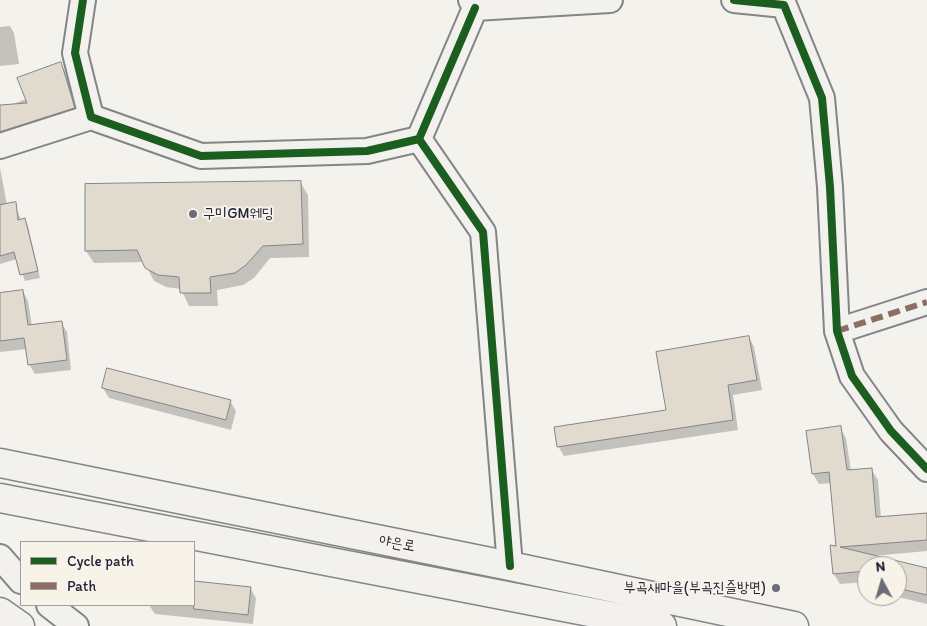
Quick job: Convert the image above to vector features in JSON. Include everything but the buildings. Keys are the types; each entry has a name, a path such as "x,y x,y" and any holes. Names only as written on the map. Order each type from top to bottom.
{"main road":[{"name":"야은로","path":"0,463 510,566 794,626"},
{"name":"야은로","path":"0,498 662,626"},
{"path":"0,612 20,626"}],"street":[{"path":"83,0 75,53 91,117"},
{"path":"419,139 473,4 610,0"},
{"path":"734,0 784,3 822,98 830,187 837,331 852,376 891,431 927,469"},
{"path":"0,146 91,117 201,156 367,151 419,139"},
{"path":"419,139 483,232 510,566"},
{"path":"837,331 927,302"},
{"path":"0,557 20,579"},
{"path":"50,606 76,626"}],"marked path":[{"path":"837,331 927,302"}],"cycle path":[{"path":"83,0 75,53 91,117 201,156 367,151 419,139"},
{"path":"734,0 784,5 822,98 830,187 837,331 852,376 891,431 927,469"},
{"path":"475,8 419,139 483,232 510,566"}],"place":[{"name":"구미GM웨딩","path":"193,214"},
{"name":"부곡새마을(부곡진즐방면)","path":"776,588"}]}
